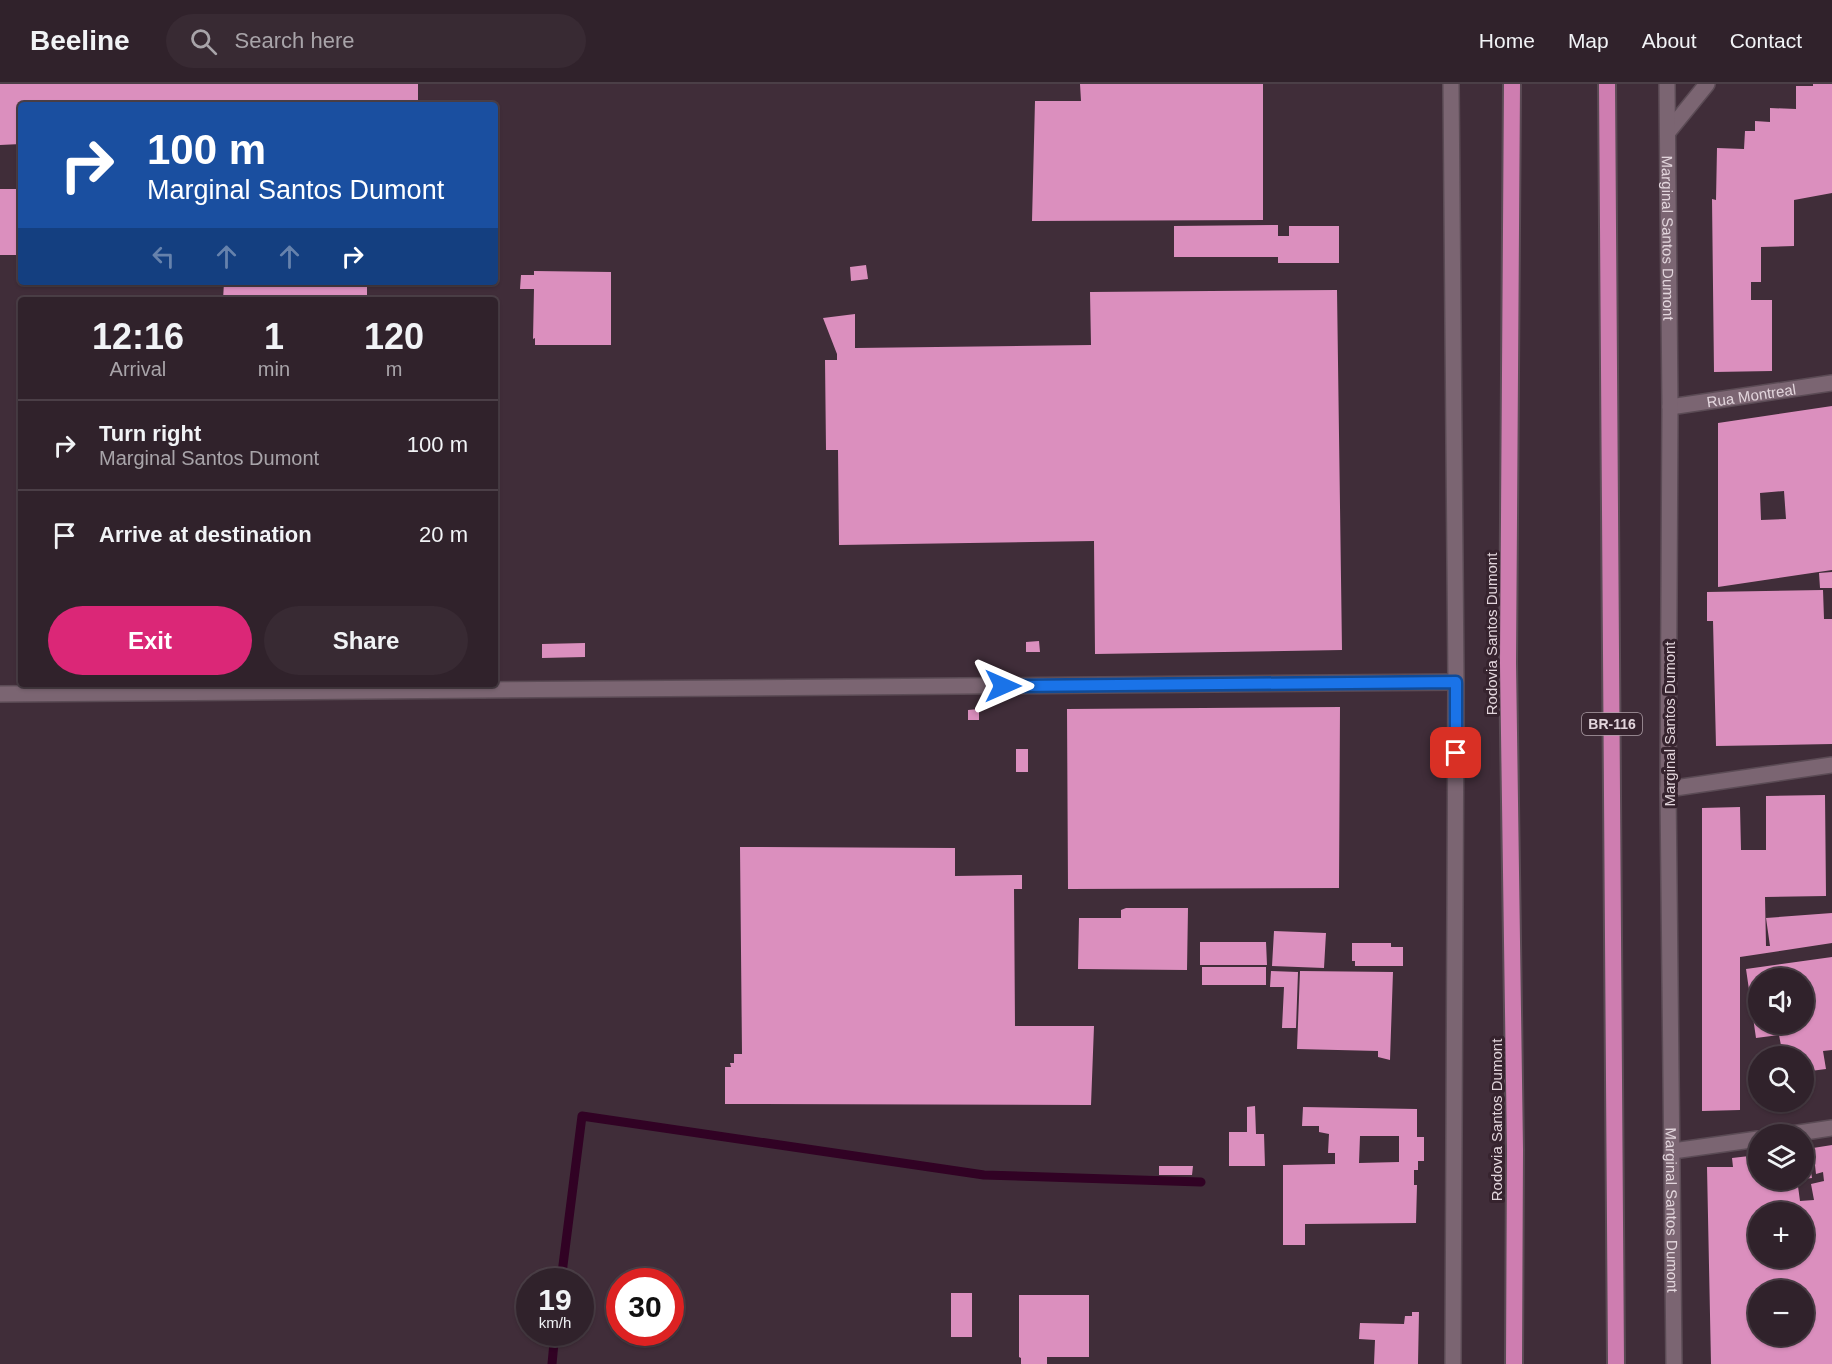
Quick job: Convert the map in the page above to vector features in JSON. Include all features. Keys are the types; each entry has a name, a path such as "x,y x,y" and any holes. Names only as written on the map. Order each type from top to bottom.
{"highway":[{"name":"Rodovia Santos Dumont","path":"1512,84 1508,663 1515,1150 1515,1364"},
{"name":"BR-116","path":"1607,84 1617,1364"}],"main road":[{"path":"1451,84 1456,682 1453,1364"},
{"name":"Marginal Santos Dumont","path":"1667,84 1670,407 1668,789 1674,1364"},
{"path":"1668,132 1707,84"},
{"name":"Rua Montreal","path":"1670,407 1832,383"},
{"path":"0,694 1456,682"},
{"path":"1668,789 1832,765"},
{"path":"1814,1131 1832,1128"},
{"path":"1673,1151 1748,1140"}],"building":[{"path":"0,84 418,84 418,102 18,102 18,144 0,145"},
{"path":"1080,84 1263,84 1263,220 1032,221 1035,101 1081,101"},
{"path":"1813,84 1832,84 1832,193 1794,200 1794,246 1761,247 1761,282 1751,282 1751,300 1772,300 1772,371 1714,372 1712,199 1716,200 1717,148 1744,149 1745,131 1755,131 1755,121 1770,122 1770,108 1796,109 1796,86 1813,86"},
{"path":"0,189 18,189 18,255 0,255"},
{"path":"1278,225 1278,236 1289,236 1289,226 1339,226 1339,263 1278,263 1278,257 1174,257 1174,226"},
{"path":"866,265 868,279 851,281 850,267"},
{"path":"534,271 611,272 611,345 535,345 535,338 533,339 534,289 520,289 521,275 534,275"},
{"path":"224,285 367,285 367,297 223,297"},
{"path":"1337,290 1342,650 1095,654 1094,541 839,545 838,450 826,450 825,360 837,360 837,354 823,318 855,314 855,348 1091,345 1090,292"},
{"path":"1832,406 1832,570 1718,587 1718,423","holes":["1784,491 1786,519 1761,520 1760,493"]},
{"path":"1832,572 1832,588 1820,588 1819,573"},
{"path":"1823,590 1824,619 1832,619 1832,744 1716,746 1713,621 1707,621 1707,592"},
{"path":"1039,641 1040,652 1026,652 1026,642"},
{"path":"585,643 585,657 542,658 542,644"},
{"path":"1340,707 1339,888 1068,889 1067,709"},
{"path":"979,709 979,720 968,720 968,710"},
{"path":"1016,749 1028,749 1028,772 1016,772"},
{"path":"1825,795 1826,896 1765,897 1766,946 1770,946 1766,918 1832,913 1832,943 1740,957 1740,1110 1702,1111 1702,808 1740,807 1741,850 1766,850 1766,796"},
{"path":"740,847 955,848 955,876 1022,875 1022,889 1014,889 1015,1026 1094,1026 1091,1105 725,1104 725,1067 731,1067 730,1063 734,1063 734,1054 742,1054"},
{"path":"1126,908 1188,908 1187,970 1078,969 1079,918 1121,918 1121,910"},
{"path":"1274,931 1326,933 1324,968 1272,966"},
{"path":"1200,942 1266,942 1267,965 1200,965"},
{"path":"1352,943 1391,943 1391,947 1403,947 1403,966 1355,966 1355,961 1352,961"},
{"path":"1832,957 1832,1050 1823,1051 1826,1069 1814,1071 1814,1046 1781,1046 1779,1035 1756,1038 1755,1034 1814,1034 1814,968 1753,968"},
{"path":"1202,967 1266,967 1266,985 1202,985"},
{"path":"1271,971 1298,972 1296,1028 1282,1028 1284,987 1270,987"},
{"path":"1300,971 1393,972 1390,1060 1378,1057 1378,1051 1297,1049"},
{"path":"1255,1106 1256,1134 1264,1134 1265,1166 1229,1166 1229,1132 1247,1132 1247,1107"},
{"path":"1303,1107 1417,1109 1417,1137 1424,1137 1424,1161 1418,1161 1418,1170 1414,1170 1414,1185 1417,1185 1416,1223 1305,1224 1305,1245 1283,1245 1283,1165 1335,1164 1335,1153 1328,1153 1329,1134 1319,1132 1319,1126 1302,1126","holes":["1360,1136 1399,1136 1399,1162 1359,1163"]},
{"path":"1832,1145 1832,1364 1711,1364 1707,1167 1733,1167 1732,1158 1748,1156 1748,1190 1798,1190 1800,1201 1814,1200 1812,1190 1814,1190 1814,1183 1824,1181 1823,1172 1816,1174 1814,1148"},
{"path":"1159,1166 1193,1166 1192,1175 1159,1175"},
{"path":"951,1293 972,1293 972,1337 951,1337"},
{"path":"1019,1295 1089,1295 1089,1357 1047,1357 1047,1364 1021,1364"},
{"path":"1412,1312 1419,1312 1418,1364 1374,1364 1375,1340 1359,1339 1360,1323 1404,1324 1405,1316 1412,1316"}],"waterway":[{"path":"563,1268 582,1116 984,1175 1201,1182"},
{"path":"552,1364 554,1346"}],"route":[{"path":"1003,686 1456,682 1456,753"}]}
